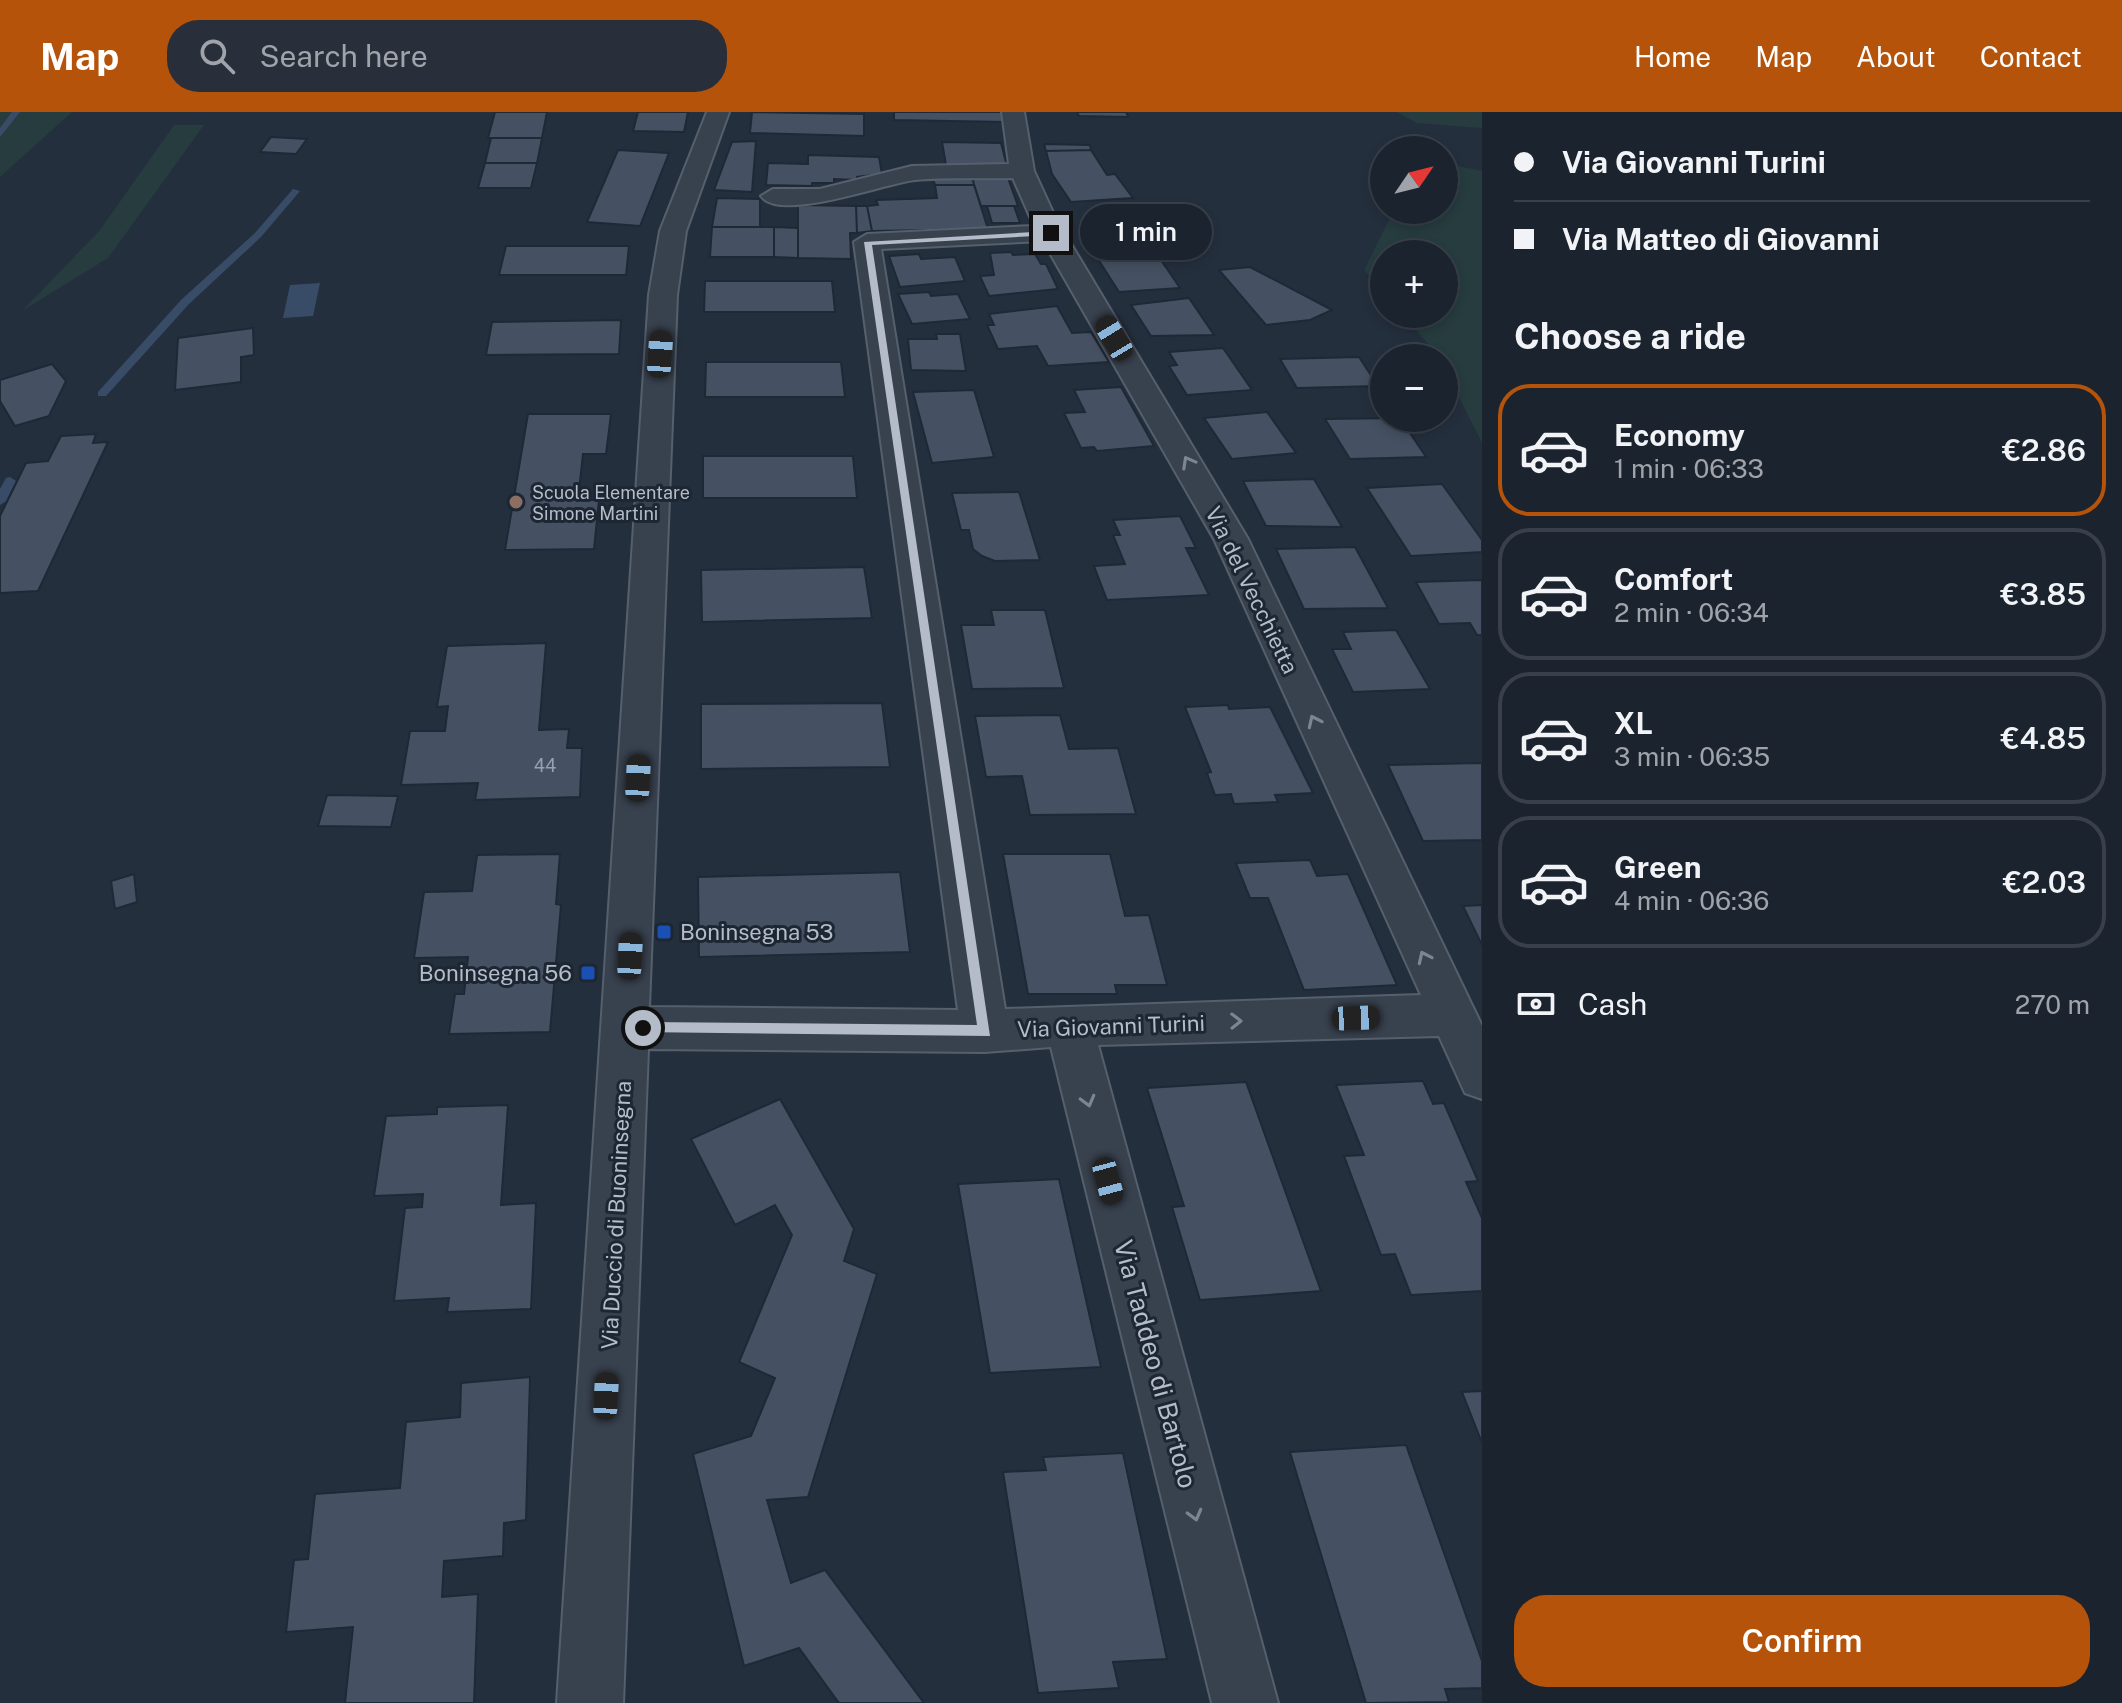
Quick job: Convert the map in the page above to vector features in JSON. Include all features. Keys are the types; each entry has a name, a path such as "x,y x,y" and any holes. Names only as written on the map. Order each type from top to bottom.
{"street":[{"name":"Via Duccio di Buoninsegna","path":"590,1703 665,276 673,231 718,112"},
{"name":"Via del Vecchietta","path":"1013,112 1022,171 1051,233 1231,539 1482,1077"},
{"path":"773,196 820,196 912,173 1022,171"},
{"path":"985,1031 867,242 1051,233"},
{"name":"Via Giovanni Turini","path":"626,1028 985,1031 1069,1025 1452,1015"},
{"name":"Via Taddeo di Bartolo","path":"1069,1025 1245,1703"}],"green space":[{"path":"0,112 72,112 0,177"},
{"path":"1397,112 1482,112 1482,128 1417,123"},
{"path":"174,125 204,125 108,258 22,311 100,230"},
{"path":"1458,166 1482,171 1482,443 1458,396 1458,344 1428,344 1414,328 1458,328 1458,240 1379,240 1387,224 1458,224"},
{"path":"1370,258 1370,277 1364,270"}],"water":[{"path":"320,283 313,316 283,318 290,285"}],"building":[{"path":"495,112 547,112 542,138 488,138"},
{"path":"638,112 688,112 684,132 633,131"},
{"path":"752,112 864,114 864,136 750,133"},
{"path":"894,112 1005,112 1007,122 894,120"},
{"path":"1077,112 1126,112 1128,117 1079,116"},
{"path":"271,137 307,139 296,154 260,152"},
{"path":"491,138 542,138 537,163 485,163"},
{"path":"756,141 752,192 714,190 732,142"},
{"path":"942,142 1001,143 1007,166 946,165"},
{"path":"1044,144 1090,145 1091,150 1046,151"},
{"path":"618,150 669,153 640,226 587,222"},
{"path":"1091,150 1107,175 1115,174 1133,198 1071,202 1052,174 1046,151"},
{"path":"808,155 879,157 882,174 857,177 857,180 834,179 834,183 812,183 812,186 766,185 768,163 808,164"},
{"path":"485,163 537,163 531,188 478,188"},
{"path":"972,178 1008,178 1018,206 981,206"},
{"path":"933,179 973,179 974,185 935,185"},
{"path":"935,185 974,185 988,229 872,231 867,206 878,205 876,200 937,198"},
{"path":"717,198 760,199 760,227 712,227"},
{"path":"798,205 856,206 857,233 850,233 851,259 798,258"},
{"path":"856,206 867,206 872,231 857,233"},
{"path":"987,206 1014,206 1020,223 992,223"},
{"path":"1143,221 1168,257 1159,257 1180,288 1119,292 1098,259 1108,259 1087,224"},
{"path":"712,227 774,227 774,257 710,257"},
{"path":"774,227 798,228 798,258 774,257"},
{"path":"506,246 629,246 626,275 499,275"},
{"path":"1011,252 1013,255 1035,254 1041,264 1046,264 1058,289 989,296 980,276 994,275 990,253"},
{"path":"919,254 921,259 955,257 965,281 900,287 889,256"},
{"path":"1250,267 1332,310 1310,320 1266,325 1219,270"},
{"path":"705,281 832,281 835,312 704,312"},
{"path":"929,292 931,296 958,294 970,319 912,324 898,294"},
{"path":"1189,298 1214,335 1151,336 1131,305"},
{"path":"1057,306 1072,333 1091,332 1109,362 1048,366 1037,346 998,349 987,325 994,325 989,314"},
{"path":"621,320 619,354 486,355 492,322"},
{"path":"253,328 254,355 241,357 241,382 175,390 178,338"},
{"path":"936,334 960,334 966,371 911,370 908,339 937,339"},
{"path":"1223,348 1252,390 1187,395 1169,366 1177,365 1169,352"},
{"path":"1359,357 1370,374 1370,386 1297,388 1280,359"},
{"path":"706,362 841,362 845,397 705,397"},
{"path":"52,364 66,381 49,416 15,426 0,401 0,380"},
{"path":"1121,387 1154,446 1097,451 1094,447 1081,448 1064,413 1085,412 1074,390"},
{"path":"974,390 994,457 932,463 913,392"},
{"path":"1267,412 1296,453 1232,459 1204,418"},
{"path":"528,414 611,414 606,454 583,454 578,500 599,500 594,549 505,550"},
{"path":"1370,418 1370,432 1409,432 1426,457 1350,459 1325,419"},
{"path":"96,434 93,443 108,442 38,591 0,593 0,516 26,463 48,461 61,436"},
{"path":"703,456 853,456 857,498 703,498"},
{"path":"1314,479 1342,527 1266,526 1243,481"},
{"path":"1442,484 1482,540 1482,552 1411,556 1367,488"},
{"path":"1019,492 1040,560 995,561 982,556 973,549 969,530 961,530 952,493"},
{"path":"1180,516 1196,548 1186,548 1209,595 1107,600 1094,566 1125,564 1113,535 1120,535 1113,520"},
{"path":"1355,547 1388,608 1304,609 1276,549"},
{"path":"864,567 872,618 702,622 701,570"},
{"path":"1482,580 1482,635 1477,635 1470,623 1439,624 1416,582"},
{"path":"991,610 1045,610 1064,688 972,689 961,625 994,625"},
{"path":"1396,630 1430,689 1353,692 1332,649 1351,649 1343,632"},
{"path":"546,643 539,730 569,729 567,748 582,748 580,797 475,800 478,783 401,785 410,731 445,731 448,706 437,707 447,646"},
{"path":"882,703 890,767 701,769 701,704"},
{"path":"1228,705 1229,709 1270,707 1313,793 1275,795 1278,802 1234,804 1231,794 1215,795 1207,773 1211,772 1185,707"},
{"path":"1060,715 1069,749 1118,748 1136,814 1030,815 1022,776 986,777 975,716"},
{"path":"1482,763 1482,840 1423,841 1388,765"},
{"path":"327,795 398,796 391,827 318,826"},
{"path":"560,854 556,904 561,905 550,1032 449,1034 455,994 464,994 468,957 414,958 424,892 472,891 477,855"},
{"path":"1003,854 1110,854 1125,916 1149,915 1167,985 1115,985 1117,994 1028,994"},
{"path":"1310,860 1317,876 1348,874 1397,985 1304,990 1268,898 1250,898 1236,863"},
{"path":"900,872 910,952 699,957 698,877"},
{"path":"134,874 137,902 115,909 111,881"},
{"path":"1482,905 1482,945 1463,906"},
{"path":"1423,1081 1433,1104 1444,1103 1478,1181 1466,1182 1482,1218 1482,1291 1411,1295 1395,1254 1381,1255 1344,1156 1364,1155 1336,1085"},
{"path":"1246,1082 1321,1291 1200,1300 1172,1207 1184,1206 1147,1088"},
{"path":"780,1099 854,1229 844,1261 877,1274 808,1497 767,1500 791,1583 825,1570 924,1703 839,1703 799,1648 744,1666 693,1454 751,1436 775,1378 739,1362 792,1235 775,1205 735,1225 691,1139"},
{"path":"508,1105 501,1205 536,1203 531,1309 447,1312 449,1298 394,1301 405,1208 422,1207 423,1194 374,1196 386,1116 437,1114 437,1107"},
{"path":"1059,1179 1101,1367 990,1373 958,1184"},
{"path":"530,1377 526,1520 504,1523 503,1556 444,1561 442,1597 478,1594 474,1703 345,1703 353,1627 286,1632 294,1560 308,1559 315,1494 400,1488 406,1422 460,1417 461,1383"},
{"path":"1482,1391 1482,1443 1462,1392"},
{"path":"1406,1445 1482,1661 1482,1688 1445,1689 1449,1702 1366,1703 1290,1452"},
{"path":"1123,1453 1167,1659 1113,1662 1119,1688 1038,1693 1003,1472 1046,1470 1043,1457"}],"waterway":[{"path":"0,134 16,112"},
{"path":"102,394 185,302 258,235 296,191"},
{"path":"0,501 10,481"}],"place":[{"name":"Scuola Elementare Simone Martini","path":"516,502"},
{"name":"Boninsegna 53","path":"664,932"},
{"name":"Boninsegna 56","path":"588,973"}],"route":[{"path":"643,1028 985,1031 867,242 1051,233"}]}
